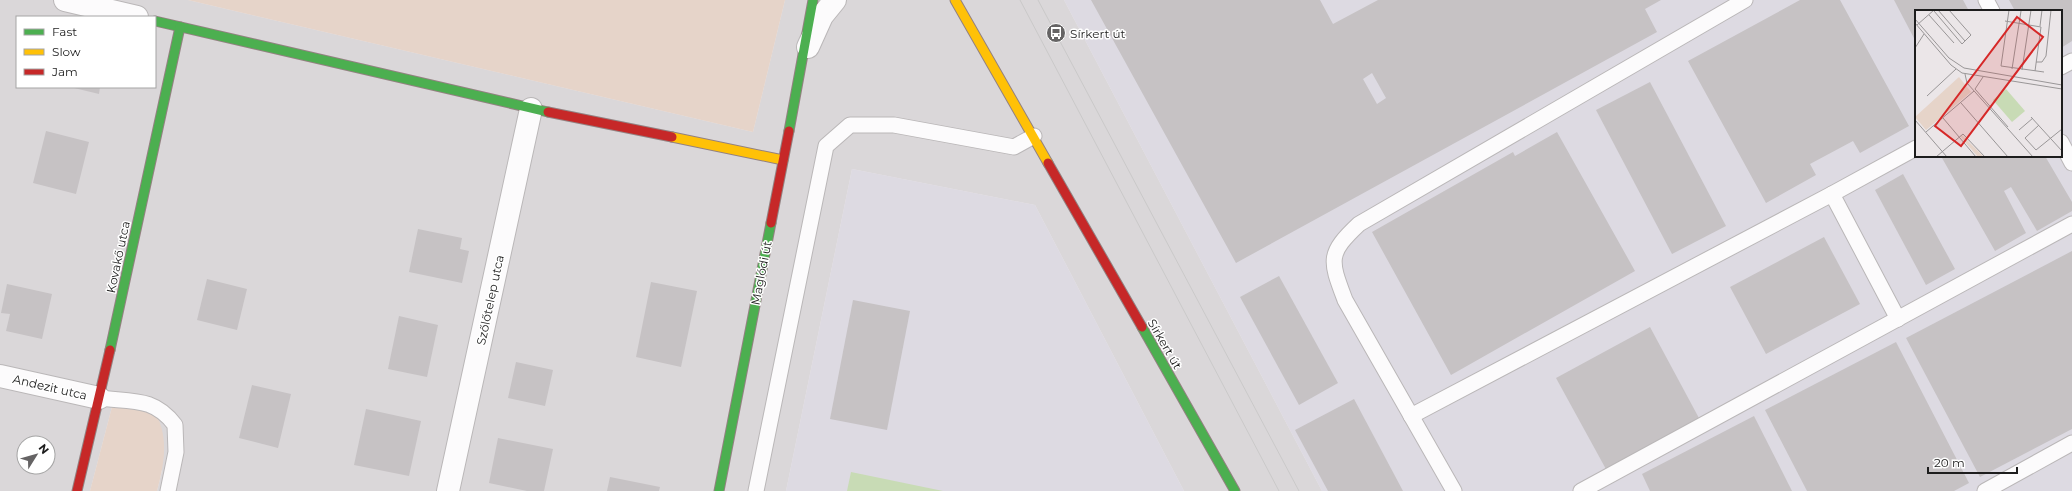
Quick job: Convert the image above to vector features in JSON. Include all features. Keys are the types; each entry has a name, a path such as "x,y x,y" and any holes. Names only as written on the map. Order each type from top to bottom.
{"street":[{"path":"65,0 133,16"},
{"name":"Maglódi út","path":"719,491 804,55 813,0"},
{"name":"Maglódi út","path":"804,55 822,16 835,0"},
{"name":"Sírkert út","path":"955,0 1034,136 1235,491"},
{"path":"156,21 531,109 783,160"},
{"name":"Kovakő utca","path":"77,491 100,398 180,27"},
{"name":"Szőlőtelep utca","path":"448,491 531,109"},
{"name":"Andezit utca","path":"0,376 100,398"}],"lane":[{"path":"1449,489 1411,416 1345,300 1335,273 1334,255 1349,234 1359,224 1745,0"},
{"path":"1986,0 1991,10"},
{"path":"2062,66 2072,61"},
{"path":"756,491 826,146 850,125 894,125 1014,147 1034,136"},
{"path":"2062,144 2072,163"},
{"path":"1411,416 1832,194 1915,149"},
{"path":"1832,194 1898,319"},
{"path":"1581,491 2072,224"},
{"path":"100,398 148,403 159,408 175,425 176,452 168,491"},
{"path":"1985,491 2072,443"}],"shaded area":[{"path":"0,0 188,0 753,132 785,0 1064,0 1322,491 1184,491 1035,205 852,169 786,491 157,491 162,471 113,403 90,491 0,491"},
{"path":"188,0 785,0 753,132"},
{"path":"1064,0 2072,0 2072,491 1322,491"},
{"path":"852,169 1035,205 1184,491 786,491"},
{"path":"113,403 128,404 156,414 163,433 164,442 162,471 157,491 90,491"}],"green space":[{"path":"851,472 943,491 847,491"}],"building":[{"path":"1091,0 1320,0 1333,24 1378,0 1661,0 1645,9 1657,32 1236,263","holes":["1372,73 1386,98 1377,104 1363,79"]},
{"path":"1800,0 1840,0 1909,126 1860,153 1853,141 1810,164 1816,175 1766,203 1688,61"},
{"path":"1894,0 1963,0 1968,10 1915,10 1915,40"},
{"path":"2009,0 2072,0 2072,41 2062,47 2062,10 2014,10"},
{"path":"1650,82 1726,226 1672,254 1596,110"},
{"path":"74,88 100,88 99,94"},
{"path":"46,131 89,142 76,194 33,183"},
{"path":"1557,132 1635,271 1451,375 1372,232 1513,152 1515,156"},
{"path":"2046,157 2072,202 2072,211 2037,231 2011,187 2004,191 2026,233 1995,251 1942,158"},
{"path":"1903,174 1955,269 1926,285 1875,190"},
{"path":"418,229 462,238 460,249 469,251 462,283 409,272"},
{"path":"1824,237 1860,304 1766,354 1730,287"},
{"path":"2072,251 2072,429 1980,477 1906,338"},
{"path":"1279,276 1338,383 1299,405 1240,297"},
{"path":"207,279 247,289 237,330 197,320"},
{"path":"651,282 697,291 681,367 636,357"},
{"path":"7,284 52,294 42,339 6,331 10,314 1,313"},
{"path":"853,300 910,311 887,430 830,419"},
{"path":"399,316 438,325 427,377 388,369"},
{"path":"1650,327 1700,420 1607,471 1556,378"},
{"path":"1896,342 1969,483 1954,491 1807,491 1765,410"},
{"path":"516,362 553,370 545,406 508,398"},
{"path":"252,385 291,394 278,448 239,438"},
{"path":"1354,399 1403,491 1328,491 1295,430"},
{"path":"366,409 421,421 409,476 354,465"},
{"path":"1754,416 1792,491 1650,491 1642,474"},
{"path":"498,438 553,449 544,491 527,491 489,483"},
{"path":"610,477 660,487 659,491 607,491"}],"tram line":[{"path":"1020,0 1279,491"},
{"path":"1038,0 1299,491"}],"traffic: fast":[{"path":"789,131 813,0"},
{"path":"156,21 548,112"},
{"path":"110,350 180,27"},
{"path":"719,491 771,223"},
{"path":"1142,327 1235,491"}],"traffic: slow":[{"path":"955,0 1048,163"},
{"path":"672,137 783,160"}],"traffic: jam":[{"path":"548,112 672,137"},
{"path":"771,223 789,131"},
{"path":"1048,163 1142,327"},
{"path":"77,491 110,350"}],"place":[{"name":"Sírkert út","path":"1056,33"}]}
